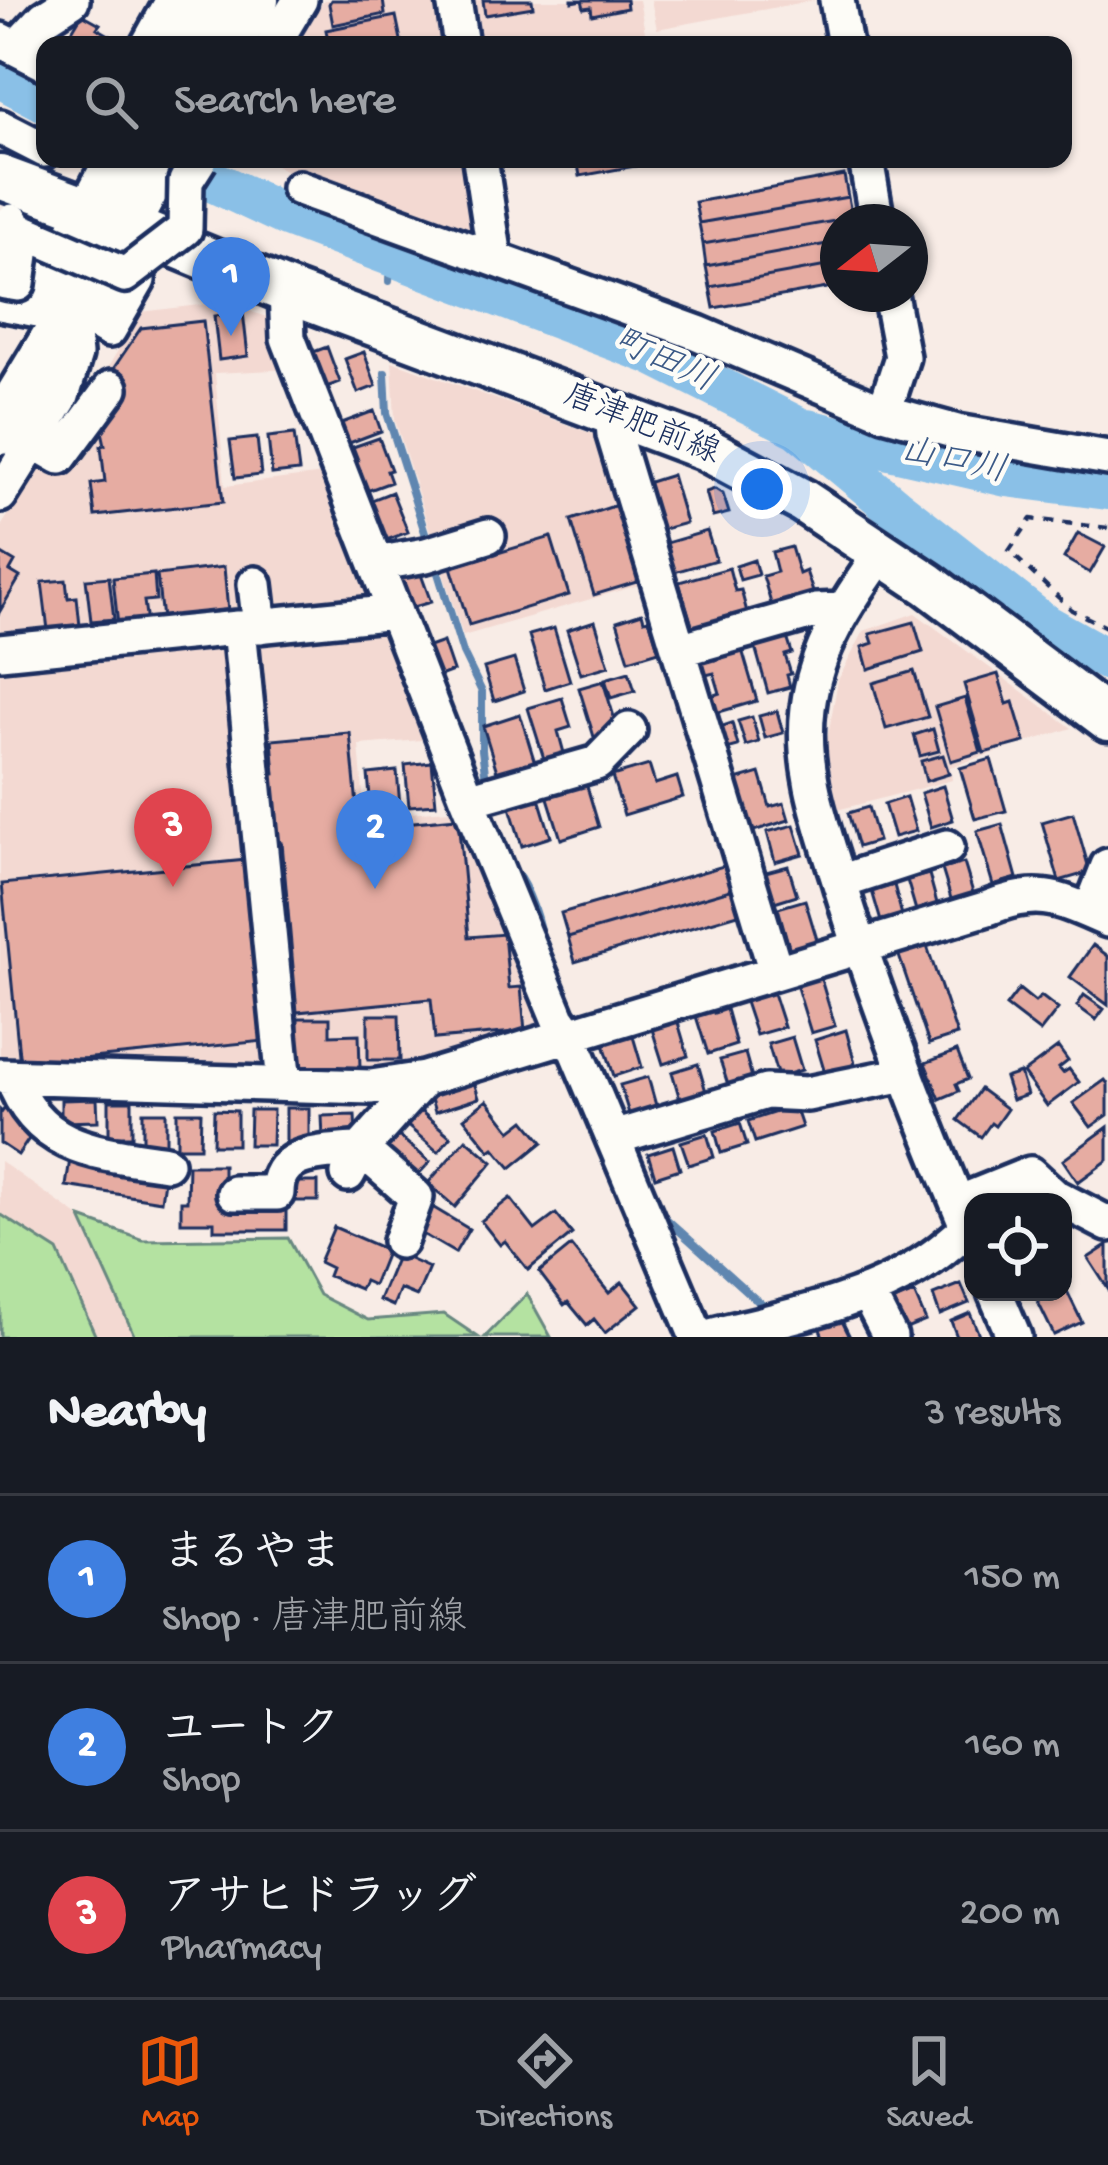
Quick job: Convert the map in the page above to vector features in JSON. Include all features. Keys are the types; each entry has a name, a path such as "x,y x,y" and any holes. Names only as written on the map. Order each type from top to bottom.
{"highway":[{"path":"192,36 214,0"},
{"path":"232,36 254,0"},
{"path":"0,371 36,309 109,218 135,168"},
{"path":"17,436 36,309"}],"main road":[{"name":"唐津肥前線","path":"0,177 286,291 704,448 803,501 882,553 1108,719"}],"street":[{"path":"20,50 44,19 72,0"},
{"path":"153,36 173,0"},
{"path":"278,36 300,0"},
{"path":"454,0 460,36"},
{"path":"837,0 843,36"},
{"path":"0,127 36,145"},
{"path":"13,221 5,282 18,284 25,232 131,277 185,229 186,181 194,168"},
{"path":"481,168 495,258"},
{"path":"868,168 874,204"},
{"path":"299,188 698,333 884,412 957,432 1108,458"},
{"path":"286,291 288,338 394,613 481,796 558,1018 578,1031 702,1337 824,1308 867,1292 929,1260 964,1226"},
{"path":"884,412 902,357 893,312"},
{"path":"0,495 17,436 60,457 111,388"},
{"path":"612,412 614,435 776,972"},
{"path":"376,564 432,554 488,536"},
{"path":"882,553 842,610 818,666 808,705 811,789 905,1074 964,1219"},
{"path":"255,584 249,627 284,1084"},
{"path":"679,650 816,611 842,610"},
{"path":"0,652 394,613"},
{"path":"481,796 597,763 629,730"},
{"path":"840,882 947,848"},
{"path":"6,1077 371,1087 424,1079 1013,898 1038,895 1099,916 1108,866"},
{"path":"624,1135 766,1092 807,1094 905,1074"},
{"path":"6,1077 30,1115 51,1133 86,1148 166,1163"},
{"path":"354,1162 424,1079"},
{"path":"234,1193 277,1193 279,1171 301,1157 354,1162 416,1197 400,1240"},
{"path":"1006,1193 1030,1174 1051,1193"},
{"path":"1072,1205 1108,1224"},
{"path":"867,1292 890,1337"},
{"path":"999,1301 1014,1337"}],"path":[{"path":"1108,528 1031,519 1009,551 1072,610 1108,628"}],"shaded area":[{"path":"324,0 447,0 453,36 301,36"},
{"path":"462,0 639,0 646,36 468,36"},
{"path":"651,0 816,0 657,29"},
{"path":"281,168 474,168 485,226 450,233"},
{"path":"224,302 272,319 291,369 215,373 225,486 332,473 375,595 359,606 0,642 0,528 70,418 80,414 141,312"},
{"path":"392,361 601,437 646,583 463,636 395,420"},
{"path":"915,613 1072,728 950,767 952,780 837,810 825,752 838,680 864,631"},
{"path":"370,625 391,634 435,739 359,745 365,816 464,809 552,1022 547,1036 424,1072 292,1075 247,639"},
{"path":"228,641 273,1062 260,1075 0,1067 0,664"},
{"path":"0,1161 81,1218 135,1337 0,1337"}],"green space":[{"path":"0,1214 58,1251 96,1337 0,1337"},
{"path":"81,1218 143,1240 288,1238 319,1295 368,1320 444,1314 478,1337 135,1337"},
{"path":"527,1294 551,1337 485,1337"}],"building":[{"path":"331,0 383,0 385,14 333,25"},
{"path":"483,0 532,0 533,7 485,15"},
{"path":"582,0 626,0 627,8 592,15 591,7 584,8"},
{"path":"82,14 111,36 59,36 63,30 70,34"},
{"path":"396,16 400,36 327,36 326,30"},
{"path":"579,168 624,168 580,176"},
{"path":"844,175 848,197 699,223 695,202"},
{"path":"848,197 849,204 820,204 820,224 703,244 699,223"},
{"path":"820,224 820,245 706,266 703,244"},
{"path":"820,245 820,267 710,287 706,266"},
{"path":"820,267 820,289 714,308 710,287"},
{"path":"243,312 248,356 219,360 214,316"},
{"path":"203,321 223,502 95,516 91,484 105,482 100,422 109,375 141,328"},
{"path":"327,347 340,382 321,389 308,354"},
{"path":"364,352 376,386 358,393 345,359"},
{"path":"374,411 381,431 344,445 336,425"},
{"path":"294,434 299,471 272,474 268,437"},
{"path":"257,438 261,475 235,478 230,441"},
{"path":"379,438 391,482 364,492 352,462 358,460 353,447"},
{"path":"672,475 686,523 657,531 643,484"},
{"path":"715,489 723,494 729,513 713,517 706,492"},
{"path":"392,492 408,532 384,541 369,501"},
{"path":"617,505 640,581 594,595 571,520"},
{"path":"707,531 716,560 671,573 663,544"},
{"path":"1078,533 1105,547 1090,573 1064,558"},
{"path":"551,537 569,595 469,625 451,567"},
{"path":"791,547 799,574 806,571 814,595 772,607 763,576 777,572 772,552"},
{"path":"0,553 15,562 10,571 20,577 0,611"},
{"path":"754,560 758,575 740,580 736,566"},
{"path":"224,567 228,612 162,619 157,575"},
{"path":"729,568 747,612 742,613 743,618 694,632 679,582"},
{"path":"419,569 431,602 407,609 396,578"},
{"path":"154,574 156,600 144,601 147,623 118,626 113,578"},
{"path":"109,577 114,619 91,621 86,579"},
{"path":"66,580 68,598 77,597 80,626 48,630 42,582"},
{"path":"642,613 644,620 649,619 659,651 629,660 617,621"},
{"path":"595,621 609,666 581,674 567,630"},
{"path":"914,622 923,652 868,669 862,647 873,643 870,634"},
{"path":"554,628 570,681 545,689 529,635"},
{"path":"786,634 792,653 785,655 790,687 768,693 754,643"},
{"path":"443,642 453,671 437,677 426,648"},
{"path":"741,646 757,701 712,714 708,697 720,693 714,673 702,676 696,659"},
{"path":"514,659 524,691 494,701 484,668"},
{"path":"914,671 928,717 886,729 873,683"},
{"path":"629,672 635,691 611,698 605,679"},
{"path":"998,674 1007,704 1013,702 1025,742 984,753 964,684"},
{"path":"603,681 618,730 594,737 579,688"},
{"path":"562,698 571,727 558,731 564,753 544,759 528,708"},
{"path":"965,698 981,752 951,761 935,707"},
{"path":"777,711 783,733 765,738 759,716"},
{"path":"520,714 536,766 499,778 483,726"},
{"path":"752,717 759,742 746,746 738,721"},
{"path":"732,723 738,746 720,751 714,729"},
{"path":"933,729 939,751 920,756 914,735"},
{"path":"350,733 359,827 458,818 469,937 504,934 509,988 521,987 525,1031 435,1039 431,999 297,1012 282,843 273,844 267,775 275,774 272,740"},
{"path":"943,755 949,774 926,781 921,761"},
{"path":"991,759 1006,811 975,819 960,768"},
{"path":"432,762 436,804 409,806 405,765"},
{"path":"649,765 655,784 677,777 683,797 624,815 612,776"},
{"path":"397,771 400,806 371,809 368,774"},
{"path":"760,773 770,807 784,803 789,820 747,833 733,781"},
{"path":"564,779 567,789 586,783 599,827 561,839 544,785"},
{"path":"943,786 953,820 931,827 921,793"},
{"path":"538,795 551,837 522,846 509,804"},
{"path":"906,797 916,831 894,837 884,804"},
{"path":"868,807 878,841 858,847 848,813"},
{"path":"1073,813 1090,872 1059,881 1042,822"},
{"path":"1002,824 1017,878 993,885 977,831"},
{"path":"794,825 803,854 775,862 767,832"},
{"path":"247,860 265,1041 20,1065 2,884"},
{"path":"964,863 974,896 952,902 942,869"},
{"path":"730,864 737,888 568,937 561,913"},
{"path":"788,866 797,895 771,903 762,873"},
{"path":"929,874 938,907 917,914 907,880"},
{"path":"894,885 903,919 882,925 872,891"},
{"path":"737,888 745,912 575,962 568,937"},
{"path":"805,900 819,946 791,954 778,908"},
{"path":"926,943 957,1035 929,1044 898,953"},
{"path":"1093,945 1108,956 1108,1005 1070,977"},
{"path":"820,976 835,1026 811,1033 796,984"},
{"path":"1019,989 1035,1002 1041,996 1058,1009 1040,1032 1006,1006"},
{"path":"772,990 784,1027 756,1035 744,999"},
{"path":"1084,995 1104,1009 1096,1020 1077,1006"},
{"path":"712,1005 714,1013 726,1009 736,1045 708,1054 694,1010"},
{"path":"368,1015 399,1015 400,1060 368,1060"},
{"path":"298,1018 330,1018 330,1035 359,1034 360,1068 298,1069"},
{"path":"677,1019 688,1056 663,1064 651,1026"},
{"path":"846,1030 857,1071 827,1080 815,1040"},
{"path":"632,1033 642,1067 614,1076 603,1041"},
{"path":"792,1037 802,1070 778,1077 768,1044"},
{"path":"1058,1047 1068,1061 1059,1068 1063,1073 1069,1069 1079,1082 1047,1106 1023,1073"},
{"path":"957,1051 968,1079 956,1084 959,1091 940,1099 925,1063"},
{"path":"745,1053 753,1081 729,1088 720,1060"},
{"path":"698,1064 707,1095 681,1103 672,1072"},
{"path":"1020,1073 1027,1095 1012,1100 1005,1078"},
{"path":"648,1077 657,1109 630,1117 620,1085"},
{"path":"473,1079 479,1098 435,1112 429,1093"},
{"path":"1105,1080 1108,1115 1091,1127 1073,1103"},
{"path":"980,1089 1007,1109 981,1137 958,1120"},
{"path":"97,1099 98,1121 61,1122 61,1100"},
{"path":"487,1100 511,1131 525,1120 543,1142 511,1168 494,1148 490,1151 464,1118"},
{"path":"109,1101 132,1101 132,1136 109,1136"},
{"path":"795,1106 802,1127 755,1142 748,1121"},
{"path":"286,1108 309,1108 309,1143 286,1143"},
{"path":"417,1108 451,1137 438,1152 404,1123"},
{"path":"0,1110 35,1130 18,1155 0,1143"},
{"path":"214,1110 237,1111 237,1145 213,1145"},
{"path":"250,1110 273,1110 272,1145 249,1145"},
{"path":"143,1112 166,1112 166,1147 143,1147"},
{"path":"177,1112 201,1112 200,1147 177,1147"},
{"path":"355,1115 356,1137 323,1138 322,1116"},
{"path":"740,1123 747,1145 721,1153 715,1131"},
{"path":"1108,1127 1108,1160 1078,1182 1063,1160"},
{"path":"395,1133 430,1162 416,1177 382,1148"},
{"path":"707,1134 714,1157 689,1165 681,1142"},
{"path":"466,1139 493,1162 455,1207 428,1183"},
{"path":"673,1146 680,1169 655,1177 648,1154"},
{"path":"70,1159 165,1173 161,1201 66,1186"},
{"path":"188,1165 223,1165 223,1201 286,1202 286,1230 214,1230 214,1222 181,1222"},
{"path":"289,1182 318,1182 318,1201 289,1201"},
{"path":"510,1198 535,1230 556,1214 572,1234 528,1270 481,1221"},
{"path":"429,1205 469,1229 455,1253 414,1229"},
{"path":"334,1227 387,1250 373,1285 364,1281 360,1289 328,1276 331,1268 319,1262"},
{"path":"1108,1245 1108,1289 1088,1258"},
{"path":"571,1246 609,1293 622,1282 640,1305 605,1333 594,1319 587,1325 568,1302 564,1305 539,1272"},
{"path":"398,1254 429,1268 417,1296 400,1289 393,1306 379,1300"},
{"path":"961,1284 964,1301 969,1303 940,1315 933,1295"},
{"path":"914,1293 926,1321 906,1329 894,1301"},
{"path":"1037,1301 1072,1301 1082,1322 1054,1335"},
{"path":"970,1313 980,1337 957,1337 951,1321"},
{"path":"839,1315 850,1337 816,1337 822,1334 818,1325"}],"waterway":[{"name":"町田川","path":"0,77 36,96"},
{"name":"町田川","path":"184,168 287,216 650,353 799,428 1042,623 1108,660"},
{"path":"389,281 390,254"},
{"path":"385,373 387,413 429,545"},
{"name":"山口川","path":"807,430 1007,476 1108,489"},
{"path":"434,560 463,653 482,692 487,787"},
{"path":"509,864 527,891 543,943"},
{"path":"662,1215 773,1311"}],"place":[{"name":"まるやま","path":"231,336"},
{"name":"アサヒドラッグ","path":"173,887"},
{"name":"ユートク","path":"375,889"}]}
